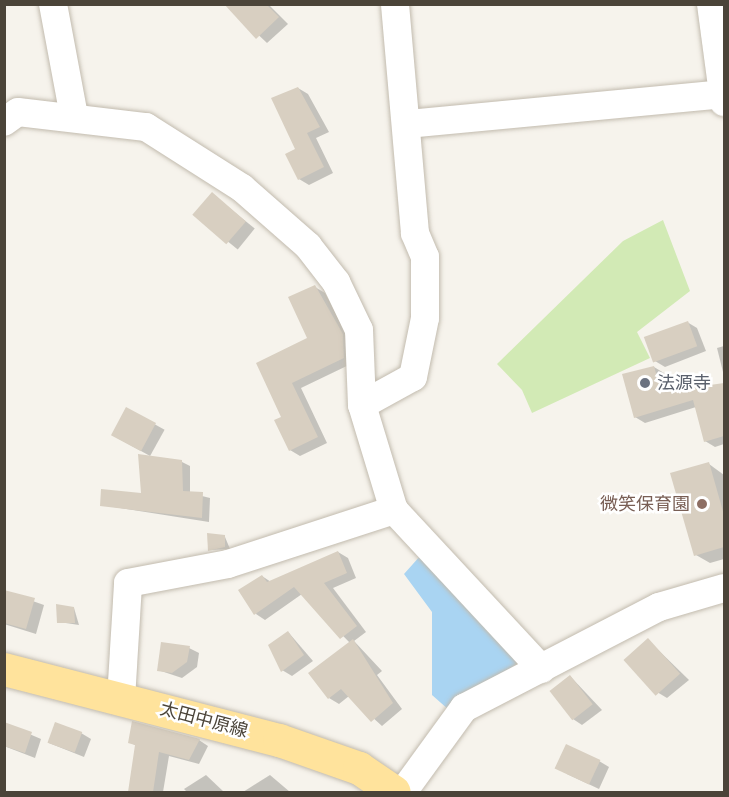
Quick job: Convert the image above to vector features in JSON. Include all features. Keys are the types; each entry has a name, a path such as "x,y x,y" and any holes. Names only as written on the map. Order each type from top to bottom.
{"main road":[{"name":"太田中原線","path":"4,669 289,744 359,768 394,792"}],"street":[{"path":"53,4 74,116"},
{"path":"362,405 412,377 425,318 425,257 415,233 395,4"},
{"path":"407,124 724,96 711,4"},
{"path":"4,122 18,112 74,116 146,127 233,181 308,246 336,282 359,330 362,405 394,510 542,669"},
{"path":"121,699 128,583 228,564 394,510"},
{"path":"403,792 464,708 659,607 724,588"}],"green space":[{"path":"663,220 690,291 637,332 650,358 532,413 522,390 497,364 623,241"}],"water":[{"path":"421,555 521,661 449,710 432,695 432,612 404,574"}],"building":[{"path":"224,4 266,4 279,17 256,39"},
{"path":"298,87 320,127 307,133 324,167 298,180 285,154 295,149 271,98"},
{"path":"212,192 246,222 226,244 192,215"},
{"path":"315,285 343,334 344,358 292,383 318,437 289,451 274,420 281,417 256,363 307,338 288,297"},
{"path":"688,321 697,346 653,362 644,337"},
{"path":"654,366 661,392 724,383 724,436 704,442 693,400 634,418 622,374"},
{"path":"126,407 156,423 141,451 111,435"},
{"path":"138,454 182,460 183,491 203,492 202,518 100,506 101,489 141,493"},
{"path":"709,462 724,515 724,547 694,556 670,473"},
{"path":"207,533 225,535 225,547 208,551"},
{"path":"338,551 347,573 324,583 357,626 340,639 294,587 254,615 238,590 262,575 267,582"},
{"path":"4,590 35,598 26,629 4,623"},
{"path":"56,604 74,607 75,623 57,623"},
{"path":"288,631 304,655 281,672 268,645"},
{"path":"648,638 680,674 656,696 623,660"},
{"path":"353,639 393,703 371,722 341,689 328,699 308,673"},
{"path":"161,642 190,646 187,662 172,673 157,671"},
{"path":"570,675 593,704 572,720 550,691"},
{"path":"132,721 200,739 189,760 159,752 153,792 128,792 135,745 128,743"},
{"path":"4,722 32,732 25,753 4,746"},
{"path":"55,722 82,732 75,753 47,743"},
{"path":"566,744 600,760 589,785 555,768"}],"place":[{"name":"法源寺","path":"645,383"},
{"name":"微笑保育園","path":"702,504"}]}
